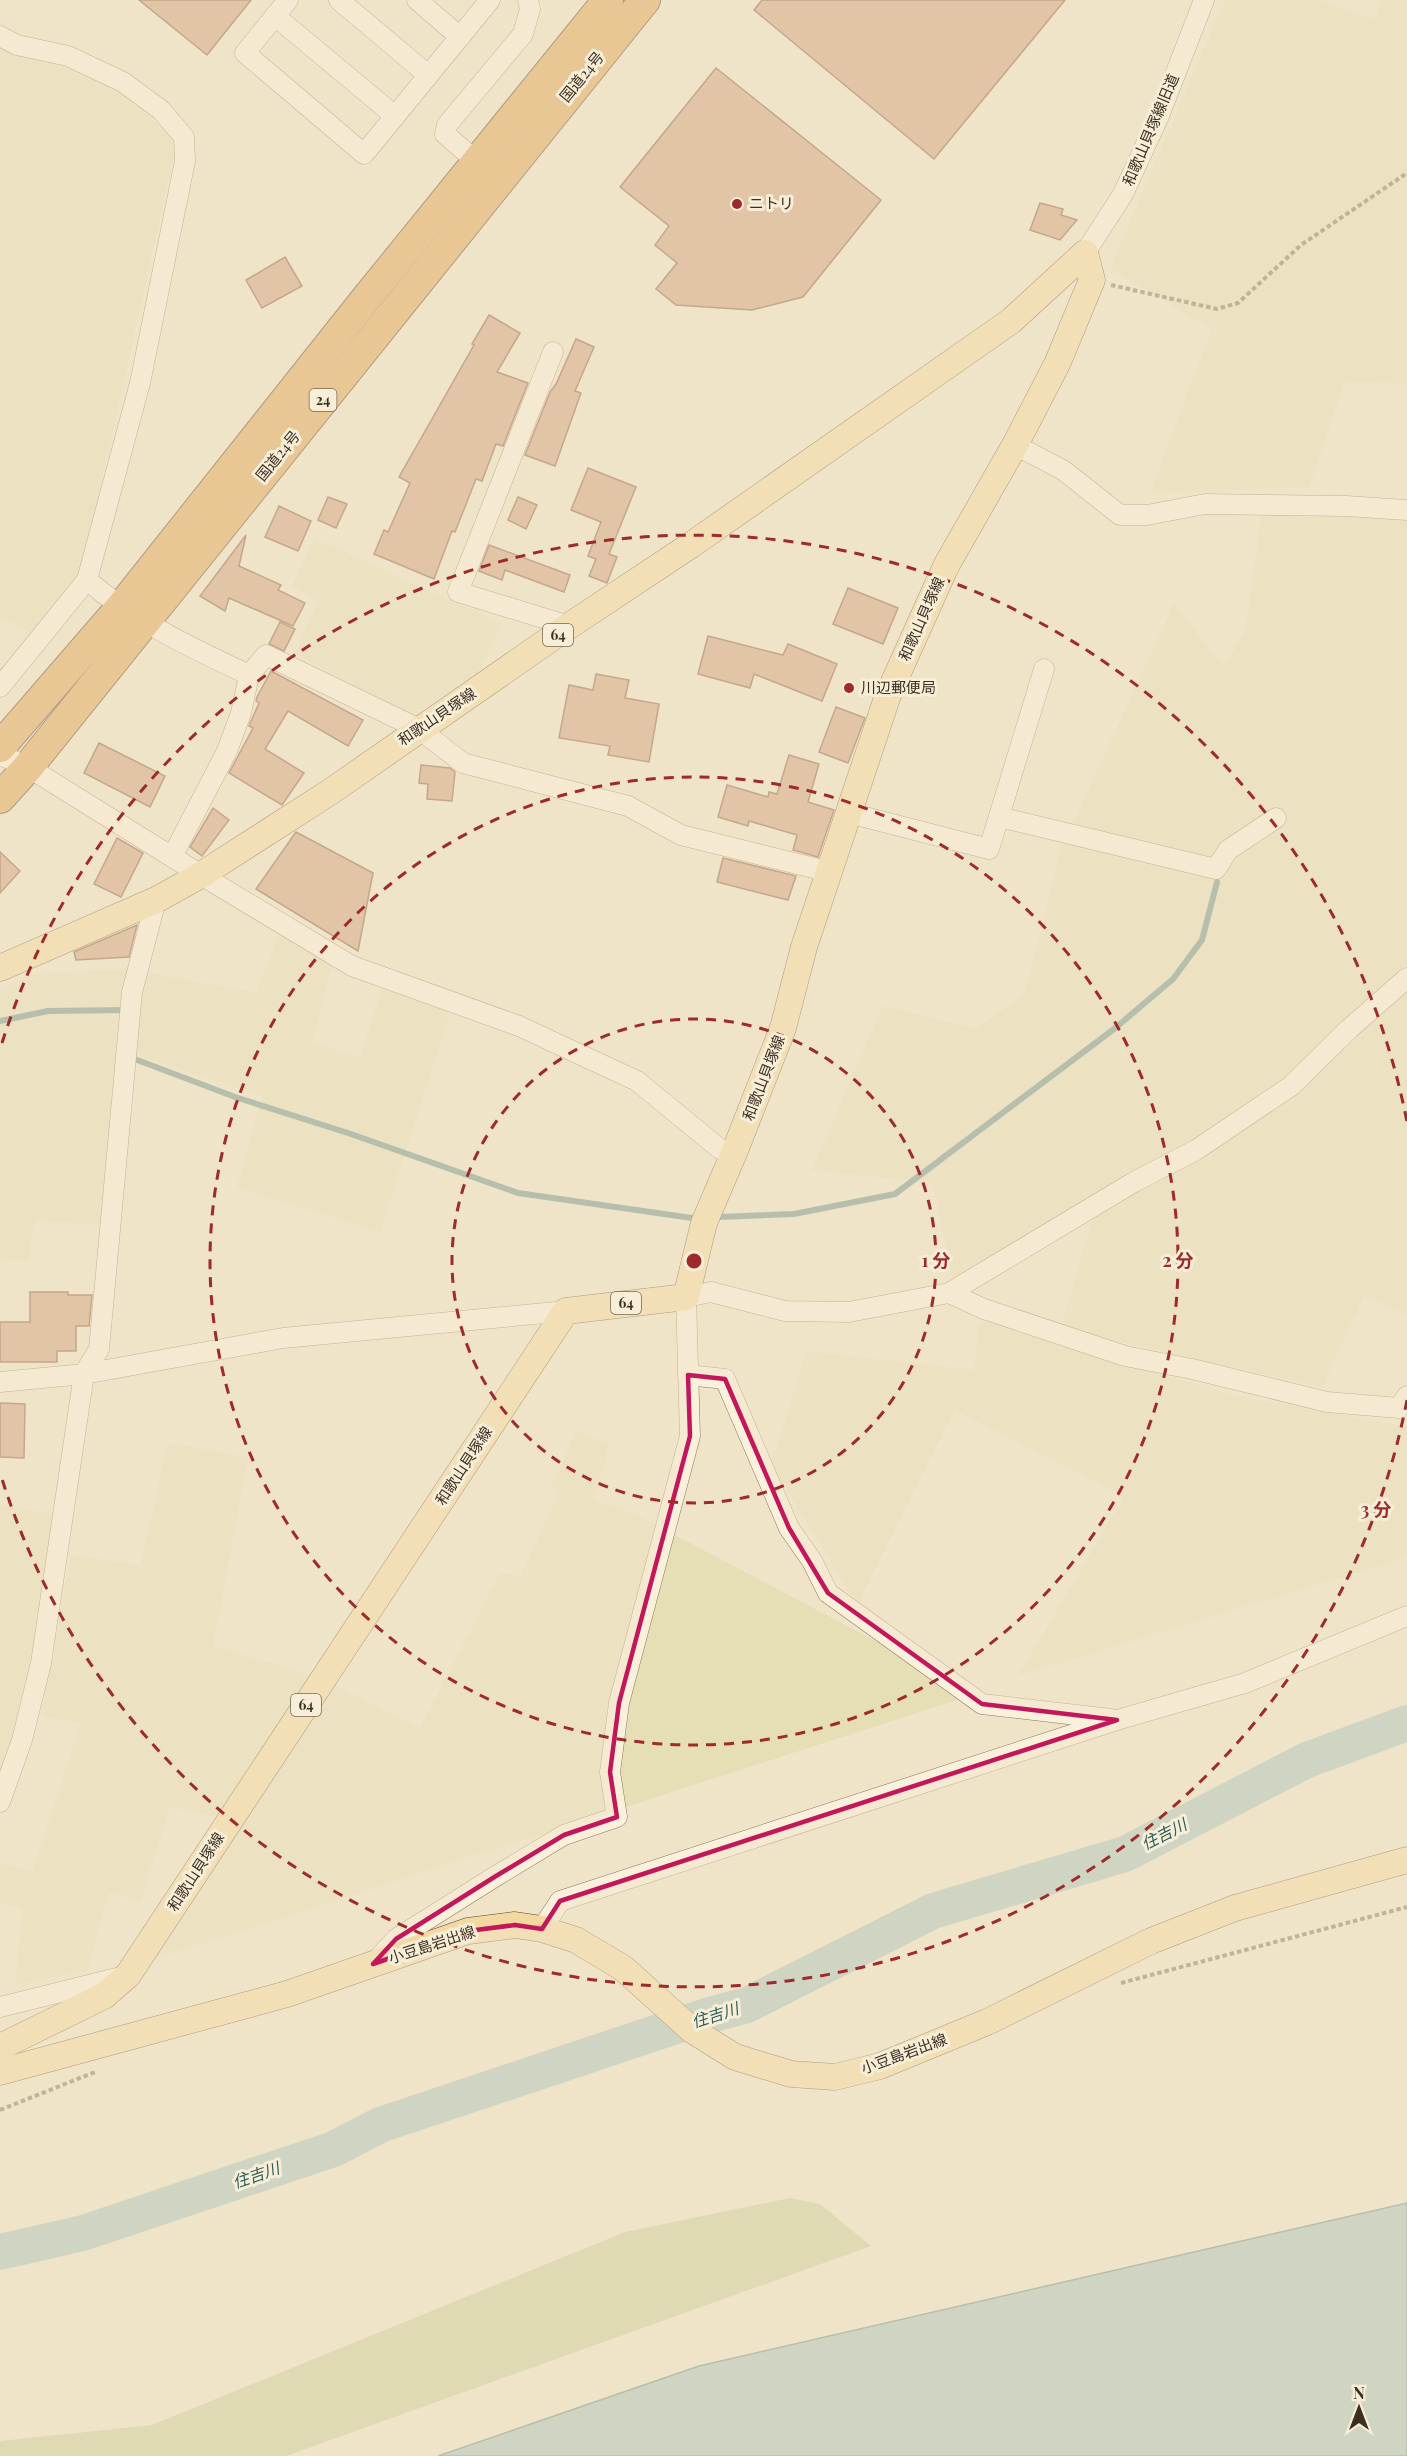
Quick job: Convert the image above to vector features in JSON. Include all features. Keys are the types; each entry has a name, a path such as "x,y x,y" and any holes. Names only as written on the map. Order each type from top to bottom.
{"highway":[{"name":"国道24号","path":"0,798 28,767 134,613 477,162 608,0"},
{"name":"国道24号","path":"0,747 134,613 645,0"}],"main road":[{"path":"1085,253 1092,279"},
{"name":"和歌山貝塚線","path":"0,968 156,900 201,876 330,792 691,545 1011,321 1085,253"},
{"name":"和歌山貝塚線","path":"686,1297 704,1223 783,1028 804,947 888,695 941,577 1015,445 1057,364 1092,279"},
{"name":"64","path":"566,1311 686,1297"},
{"name":"和歌山貝塚線","path":"0,2047 104,1996 128,1975 566,1311"},
{"name":"小豆島岩出線","path":"0,2072 287,1994 468,1931 515,1924 542,1929 576,1940 623,1968 692,2030 735,2057 791,2074 835,2077 880,2066 987,2022 1151,1941 1235,1908 1407,1860"}],"street":[{"path":"288,0 245,53 364,154 490,0"},
{"path":"339,0 428,75"},
{"path":"417,0 460,37"},
{"path":"477,162 445,134 447,125 523,34 530,9 528,0"},
{"name":"和歌山貝塚線旧道","path":"1085,253 1123,194 1159,116 1204,0"},
{"path":"275,16 395,116"},
{"path":"0,36 17,45 68,56 123,81 161,110 184,137 185,161 147,351 87,579 0,687"},
{"path":"553,352 458,592 569,627"},
{"path":"1015,445 1063,470 1120,515 1147,515 1205,504 1346,506 1407,510"},
{"path":"87,579 105,595 172,638 249,675"},
{"path":"172,857 227,751 242,713 249,675 266,655 419,729 463,763 628,806 681,835 830,872"},
{"path":"849,813 989,849 1044,669"},
{"path":"0,755 28,767 201,876 351,966 519,1026 637,1081 720,1149 734,1153"},
{"path":"999,817 1216,869 1228,850 1276,818"},
{"path":"0,1802 22,1740 41,1664 84,1374 99,1349 132,992 156,900"},
{"path":"373,1964 396,1939 564,1835 617,1817 610,1773 619,1703 690,1436 686,1297 711,1292 785,1311 849,1312 949,1293 1134,1182 1196,1150 1281,1092 1407,978"},
{"path":"949,1293 984,1309 1125,1356 1192,1369 1327,1402 1399,1408 1407,1396"},
{"path":"0,1382 84,1374 283,1338 566,1311"},
{"path":"688,1375 725,1378 789,1528 812,1561 828,1593 982,1704 1118,1720"},
{"path":"542,1929 560,1901 1118,1720 1245,1683 1407,1616"},
{"path":"0,2007 128,1975"}],"path":[{"path":"1092,279 1130,291 1217,309 1238,303 1301,245 1407,173"},
{"path":"1118,1984 1407,1906"}],"highlighted area":[{"path":"688,1375 725,1379 789,1528 828,1593 982,1704 1117,1720 560,1901 542,1929 515,1925 468,1931 373,1964 396,1939 564,1835 617,1817 610,1772 619,1703 690,1436"}],"shaded area":[{"path":"1225,0 1320,0 1374,20 1383,0 1407,0 1407,384 1345,381 1309,487 1150,493 1212,329 1110,269"},
{"path":"0,44 66,63 117,85 177,142 82,571 32,633 0,617"},
{"path":"1262,512 1407,518 1407,1315 1364,1296 1322,1387 1061,1329 1099,1196 952,1279 933,1183 812,1170 883,1006 975,1029 1025,994 1062,847 1174,604 1224,668 1246,628"},
{"path":"315,538 502,624 479,672 410,716 294,653 318,602 292,585"},
{"path":"279,932 333,964 312,1042 360,1057 382,989 450,1012 380,1232 237,1188 262,1096 121,1050 100,1225 35,1220 28,1260 0,1259 0,989 36,973 128,969 257,993"},
{"path":"980,1321 1232,1395 1407,1427 1407,1555 1392,1562 1018,1676 1124,1497 955,1410 857,1605 771,1464 807,1351 974,1370"},
{"path":"577,1430 609,1445 594,1500 637,1515 953,1682 966,1697 146,1962 332,1683 420,1728 500,1573 521,1576 559,1491 551,1487"},
{"path":"168,1443 248,1457 213,1646 314,1676 222,1818 170,1807 141,1901 108,1893 87,1971 15,1985 23,1909 0,1903 0,1863 32,1871 81,1723 41,1716 71,1555 141,1565"},
{"path":"0,1506 57,1514 42,1614 19,1721 0,1780"}],"green space":[{"path":"790,2198 820,2204 871,2246 286,2456 0,2456 0,2441 152,2425 625,2232"}],"water":[{"path":"1407,2203 1407,2456 438,2456 699,2366"}],"building":[{"path":"139,0 251,0 207,55"},
{"path":"762,0 1065,0 934,159 754,10"},
{"path":"716,68 881,200 803,297 752,310 676,305 656,289 677,263 655,245 669,226 620,187"},
{"path":"1040,203 1063,209 1061,215 1077,220 1060,240 1030,230"},
{"path":"285,257 302,286 262,308 246,280"},
{"path":"489,315 520,333 497,372 528,383 503,446 496,444 482,481 476,479 455,532 452,531 434,579 374,554 384,530 388,532 410,483 399,477"},
{"path":"576,339 594,347 575,391 581,393 555,466 525,455 550,392 556,384"},
{"path":"588,468 636,487 609,554 617,557 607,583 589,576 596,559 588,556 601,522 571,510"},
{"path":"328,497 347,504 336,528 318,520"},
{"path":"518,497 537,505 526,529 508,520"},
{"path":"279,506 311,521 298,551 265,537"},
{"path":"246,535 239,566 281,585 278,590 305,603 293,626 229,598 225,611 200,596"},
{"path":"489,545 570,575 564,592 505,570 502,580 479,571"},
{"path":"848,588 898,608 883,644 833,624"},
{"path":"280,622 295,629 284,651 269,644"},
{"path":"708,636 783,655 788,644 837,664 822,701 754,674 750,688 698,674"},
{"path":"271,671 363,720 348,746 288,711 265,749 304,773 282,805 229,773 253,728 249,726 259,703 256,701 257,697"},
{"path":"596,674 629,680 625,698 659,704 649,762 608,755 610,746 559,738 569,685 593,690"},
{"path":"836,707 865,718 848,763 819,752"},
{"path":"99,743 165,776 150,807 84,773"},
{"path":"789,755 819,764 808,802 834,810 818,857 793,850 797,835 749,821 748,826 718,817 727,785 768,797 769,792 777,794"},
{"path":"421,765 450,768 455,772 452,801 427,799 428,784 419,783"},
{"path":"213,808 229,820 202,856 190,847"},
{"path":"296,832 373,873 358,951 256,889"},
{"path":"117,838 143,853 121,897 94,884"},
{"path":"0,852 20,871 0,893"},
{"path":"723,858 796,876 788,900 717,882"},
{"path":"137,925 129,957 76,960 74,952"},
{"path":"30,1292 68,1292 68,1295 92,1295 89,1326 76,1326 76,1351 57,1351 57,1362 0,1362 0,1322 30,1322"},
{"path":"0,1403 25,1404 24,1458 0,1457"}],"waterway":[{"path":"719,1217 794,1214 895,1194 1114,1029 1173,979 1202,940 1217,882"},
{"path":"0,1021 48,1011 127,1010"},
{"path":"133,1055 132,1058 235,1097 348,1133 518,1193 692,1218"},
{"name":"住吉川","path":"0,2252 83,2233 334,2149 380,2125 706,2016 747,2005 933,1911 1125,1854 1307,1760 1407,1723"}],"place":[{"name":"ニトリ","path":"737,204"},
{"name":"川辺郵便局","path":"849,688"}]}
